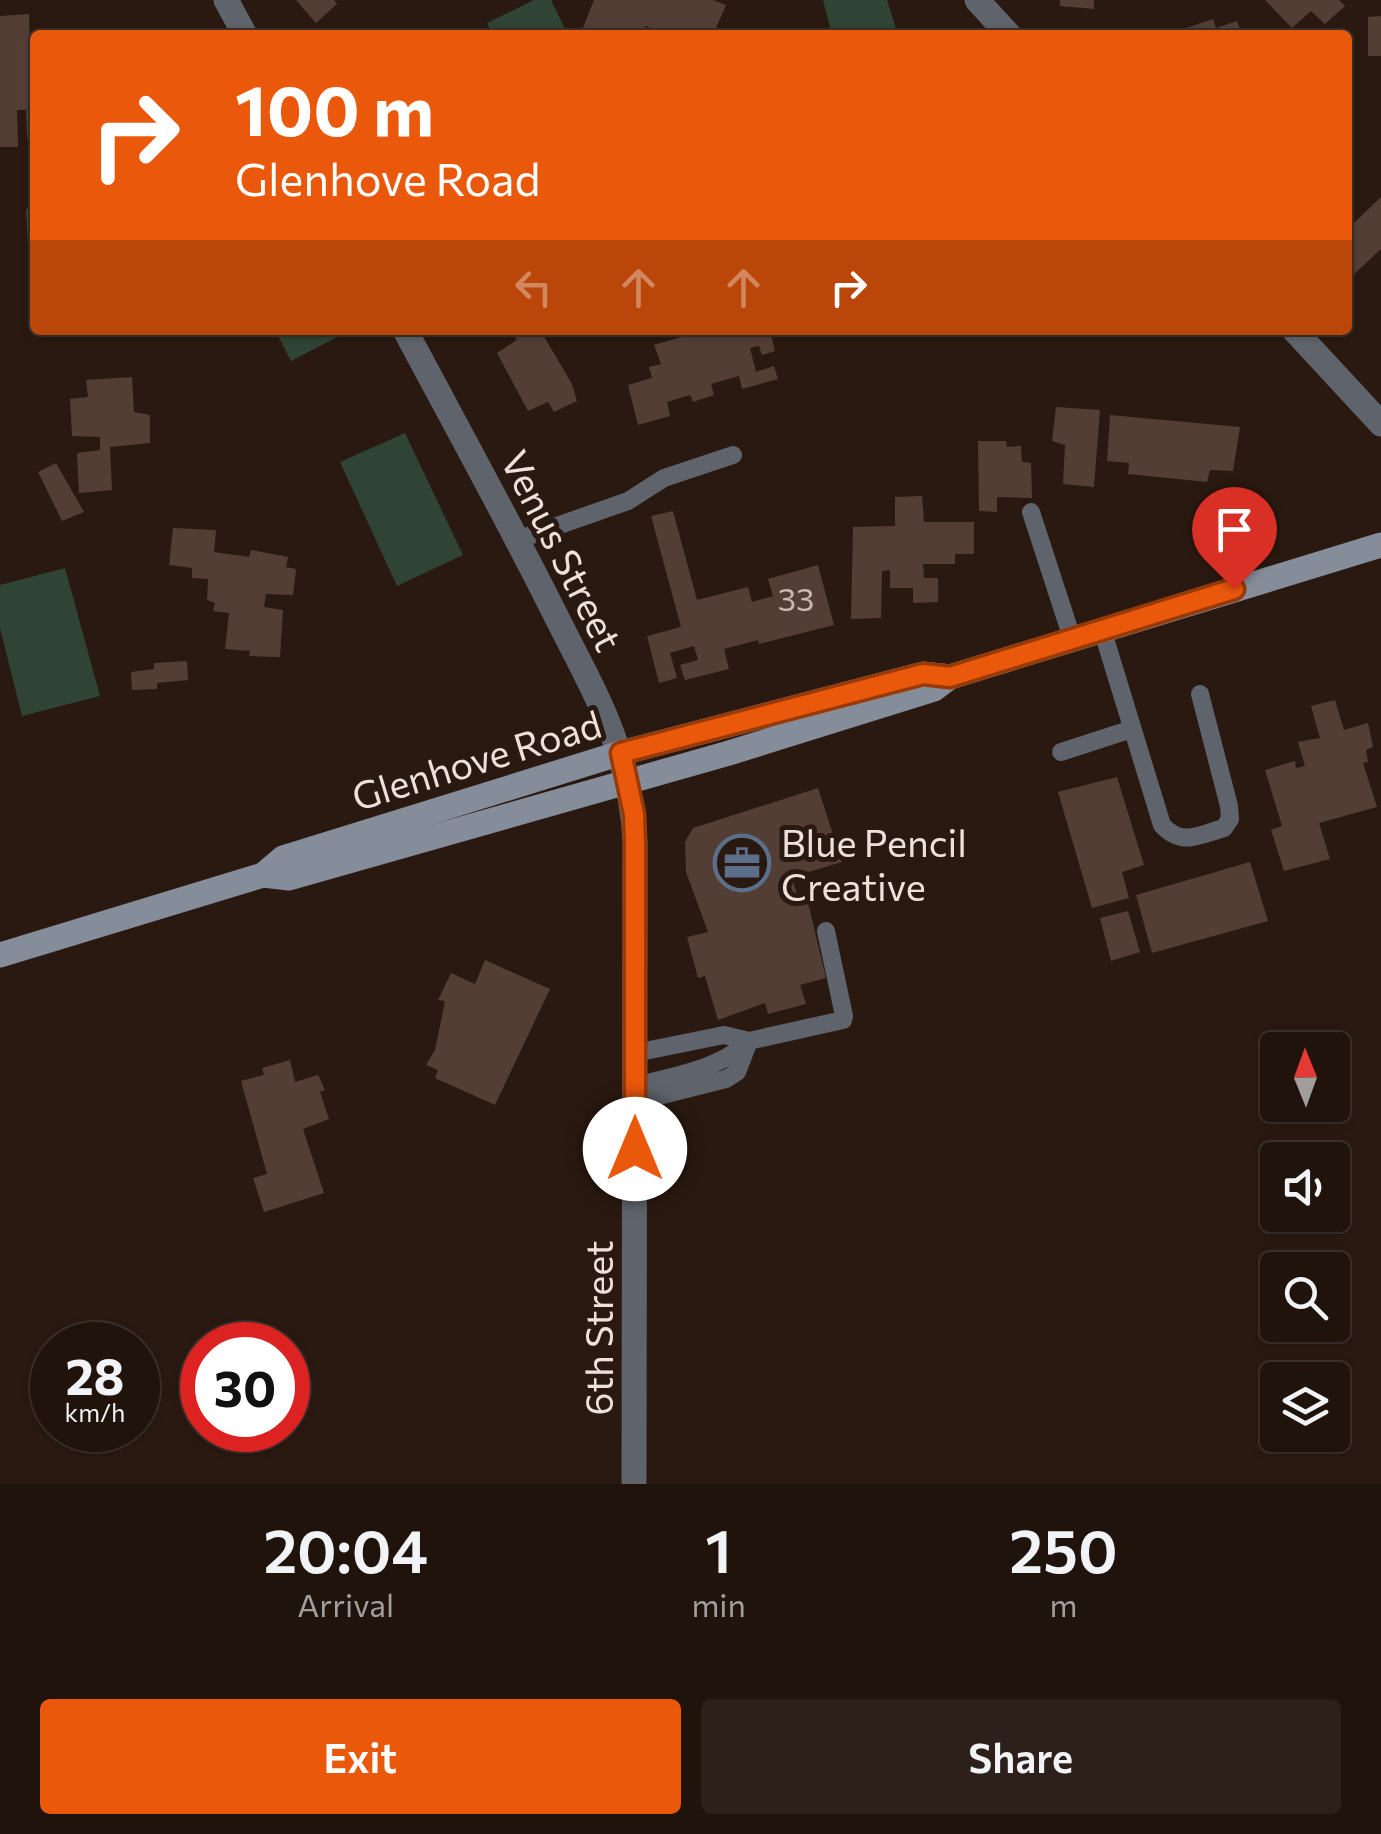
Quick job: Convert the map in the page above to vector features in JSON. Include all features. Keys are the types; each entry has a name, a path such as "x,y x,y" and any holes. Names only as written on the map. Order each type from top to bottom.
{"main road":[{"name":"Glenhove Road","path":"0,954 263,875 289,878 729,753 934,689 950,677 1072,638 1381,545"},
{"name":"Glenhove Road","path":"263,875 283,858 621,753 923,674 950,677"}],"street":[{"path":"226,0 242,30"},
{"path":"976,0 1004,30"},
{"name":"Venus Street","path":"407,335 517,540 621,753 634,814 635,1100"},
{"path":"1299,335 1381,424"},
{"name":"6th Street","path":"634,1484 635,1100"}],"lane":[{"path":"517,540 628,501 664,478 733,454"},
{"path":"1030,512 1072,638"},
{"path":"1102,629 1162,825 1172,836 1185,839 1224,828 1230,819 1200,694"},
{"path":"1061,752 1132,728"},
{"path":"635,1053 724,1034 749,1041 833,1024 844,1018 826,931"},
{"path":"635,1100 688,1073 729,1058 749,1041"}],"green space":[{"path":"534,0 551,0 566,30 490,30 487,23"},
{"path":"823,0 887,0 896,30 831,30"},
{"path":"278,335 341,335 291,361"},
{"path":"405,433 463,555 397,586 340,462"},
{"path":"65,568 100,696 22,716 0,628 0,585"}],"building":[{"path":"296,0 334,0 337,4 316,23"},
{"path":"594,0 713,0 726,5 715,30 655,30 646,26 644,30 582,30"},
{"path":"1060,0 1094,0 1094,9 1060,6"},
{"path":"1265,0 1339,0 1345,6 1325,24 1311,11 1292,28"},
{"path":"29,14 30,138 26,110 17,110 18,147 0,147 0,16"},
{"path":"1381,16 1381,56 1368,56 1368,17"},
{"path":"1213,19 1216,28 1237,21 1240,30 1181,30"},
{"path":"1381,197 1381,249 1352,276 1352,221 1354,223"},
{"path":"26,209 30,209 30,281"},
{"path":"514,335 543,335 572,384 577,401 554,412 548,402 528,411 497,353 517,340"},
{"path":"687,335 771,335 775,351 762,355 759,346 750,348 756,372 774,366 778,379 742,389 739,376 711,384 714,395 693,402 690,395 667,402 670,416 638,425 628,385 652,378 649,367 661,364 654,345"},
{"path":"132,377 134,412 150,415 150,443 110,447 112,490 79,493 77,453 100,450 100,437 72,436 70,399 88,397 86,380"},
{"path":"1056,407 1100,410 1094,487 1063,484 1065,445 1052,441"},
{"path":"1110,415 1240,427 1233,471 1210,470 1207,482 1128,474 1129,463 1107,461"},
{"path":"978,441 1006,441 1007,447 1021,446 1022,462 1031,463 1032,498 997,497 997,512 979,511"},
{"path":"56,463 84,512 62,521 38,472"},
{"path":"922,496 924,522 974,522 974,554 955,554 955,564 923,564 924,578 938,578 938,602 913,603 913,588 890,588 890,570 882,571 881,618 851,619 853,527 895,526 895,497"},
{"path":"673,511 697,600 748,587 752,602 773,596 768,579 818,565 834,625 724,649 729,669 685,680 680,665 698,660 694,646 670,653 677,678 659,683 647,636 681,627 651,516"},
{"path":"173,528 216,530 214,552 249,557 251,550 288,557 286,567 296,569 293,595 266,594 264,607 283,610 280,657 249,656 250,651 225,649 229,613 213,611 215,603 207,600 208,579 192,578 192,568 169,565"},
{"path":"187,661 188,680 157,683 157,689 132,690 131,672 154,669 154,663"},
{"path":"1335,700 1344,730 1368,723 1373,747 1366,750 1368,762 1363,763 1377,807 1319,823 1330,859 1284,871 1271,830 1282,826 1265,770 1295,761 1296,768 1305,766 1298,742 1320,738 1311,706"},
{"path":"1117,777 1144,865 1122,872 1129,898 1092,908 1058,792"},
{"path":"818,788 842,862 792,877 797,895 806,894 826,978 800,985 806,1004 768,1014 765,1003 718,1020 705,976 698,978 687,937 708,932 686,872 685,842 693,828"},
{"path":"1250,862 1268,921 1152,953 1136,895"},
{"path":"1128,911 1140,952 1111,961 1100,918"},
{"path":"485,960 550,989 495,1105 435,1078 438,1070 426,1065 435,1050 445,1001 438,1000 451,973 475,984"},
{"path":"290,1060 295,1082 318,1075 325,1090 320,1092 329,1119 303,1129 324,1193 264,1212 253,1178 267,1174 241,1081 264,1075 262,1068"}],"place":[{"name":"Blue Pencil Creative","path":"742,863"}],"route":[{"path":"635,1149 635,842 634,814 621,753 923,674 950,677 1234,589"}]}
